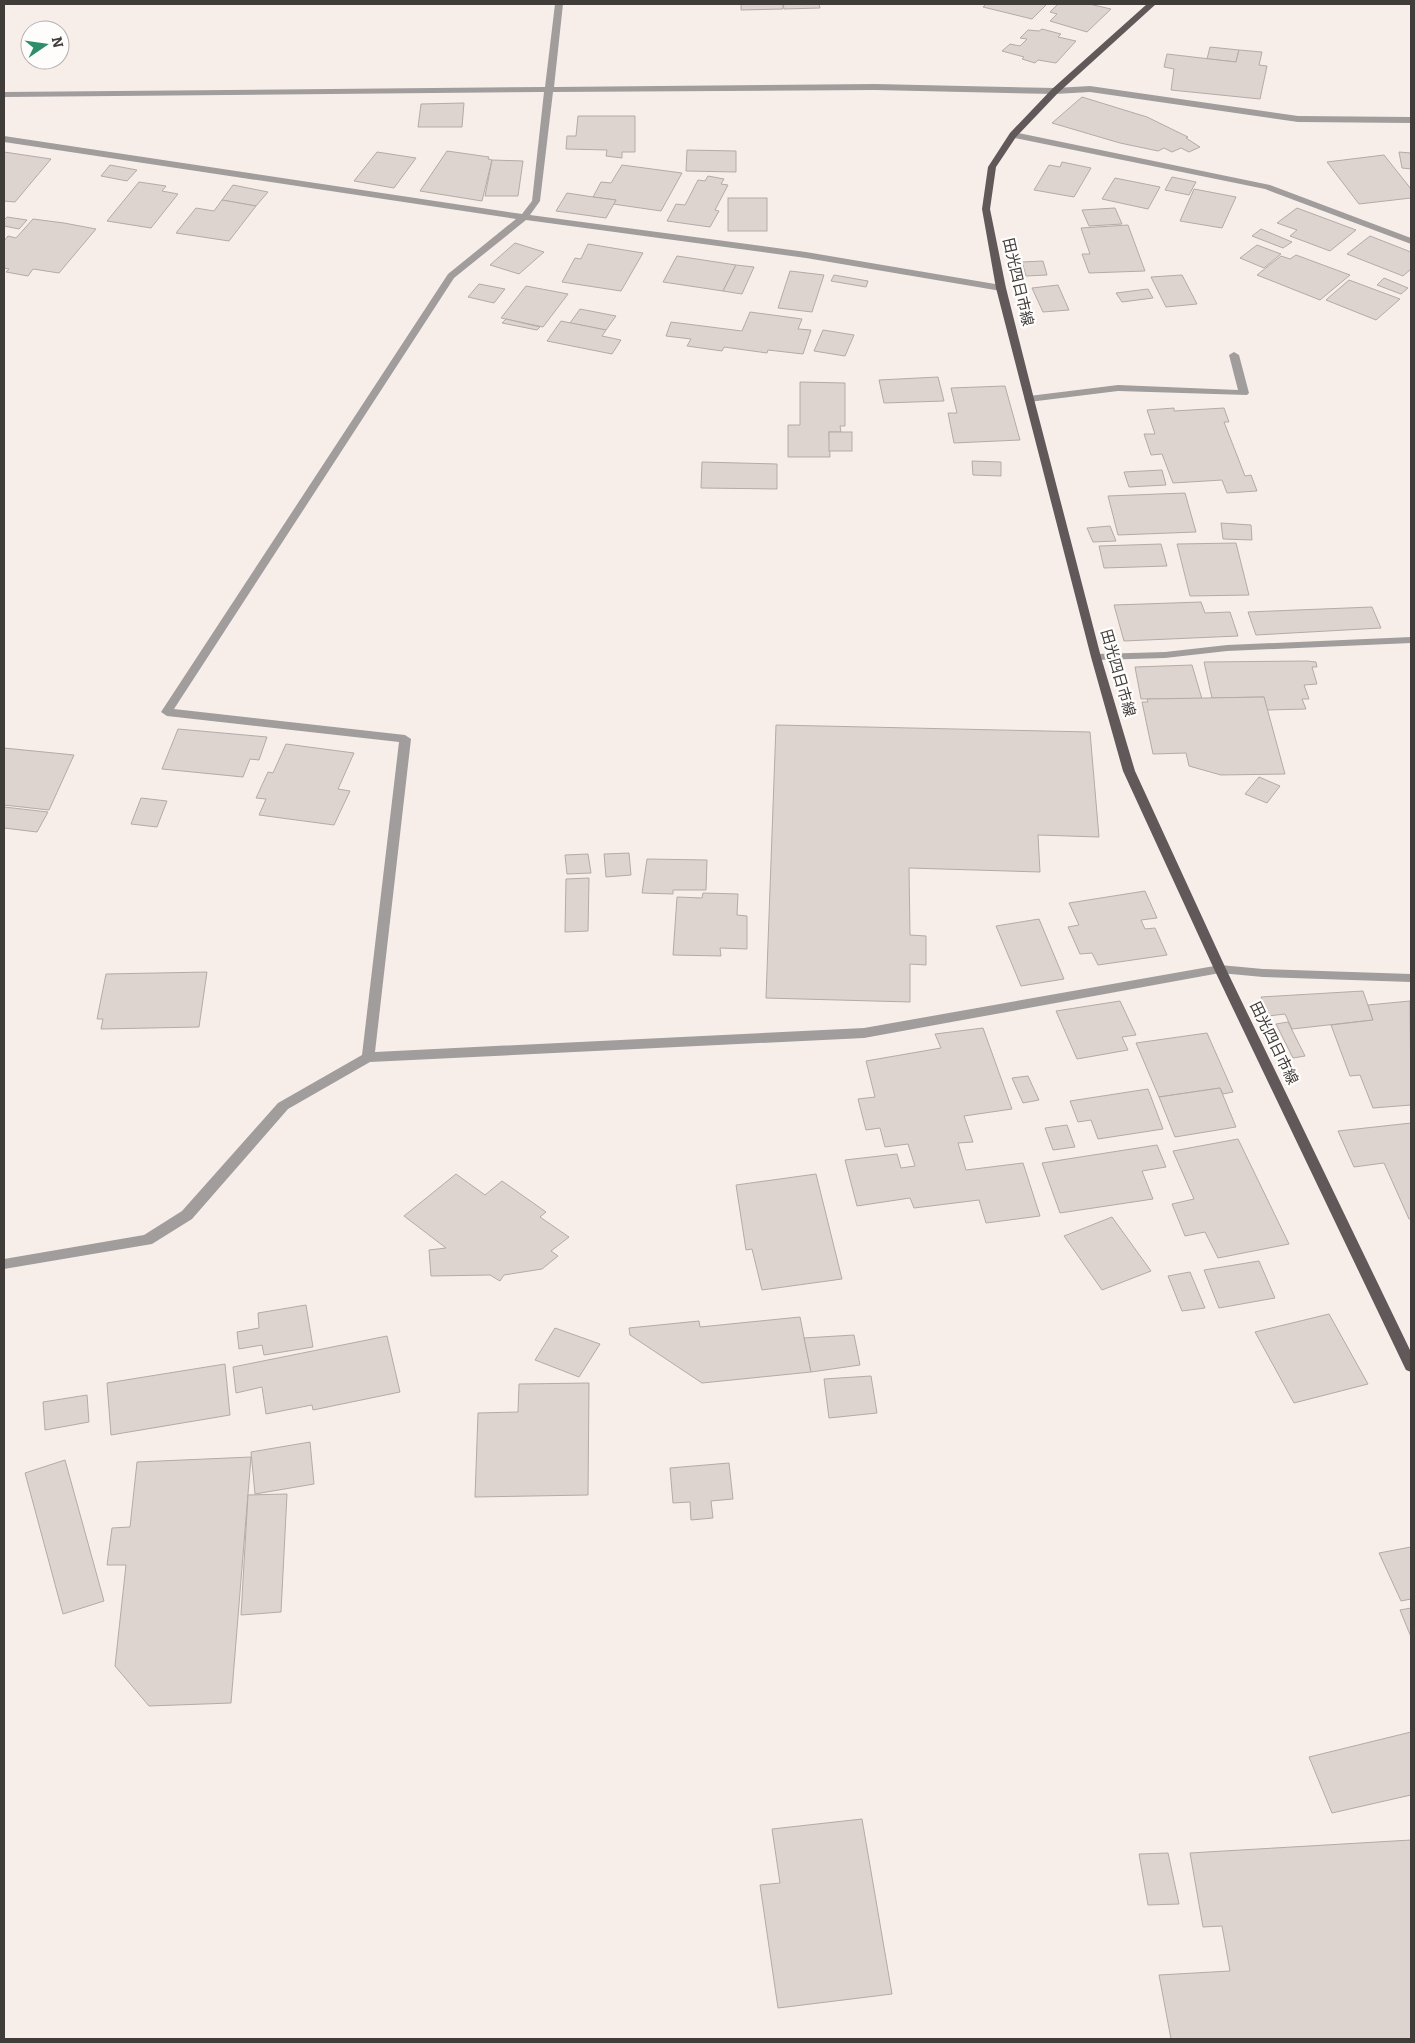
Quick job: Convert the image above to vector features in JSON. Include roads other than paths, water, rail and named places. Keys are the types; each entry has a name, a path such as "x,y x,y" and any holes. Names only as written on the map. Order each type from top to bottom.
{"main road":[{"name":"田光四日市線","path":"1152,4 1055,92 1013,135 992,167 986,209 1001,288 1096,657 1129,771 1220,969 1411,1366"}],"street":[{"path":"368,1057 405,739 167,712 451,276 524,217 536,201 559,4"},
{"path":"4,94 875,87 1055,92 1090,89 1298,119 1411,120"},
{"path":"1013,135 1268,187 1411,241"},
{"path":"4,139 524,217 806,255 1001,288"},
{"path":"1029,399 1118,388 1244,393 1234,355"},
{"path":"1096,657 1165,655 1227,648 1350,641 1411,640"},
{"path":"4,1264 147,1240 187,1215 283,1106 368,1057 864,1033 1220,969 1263,973 1411,978"}]}
